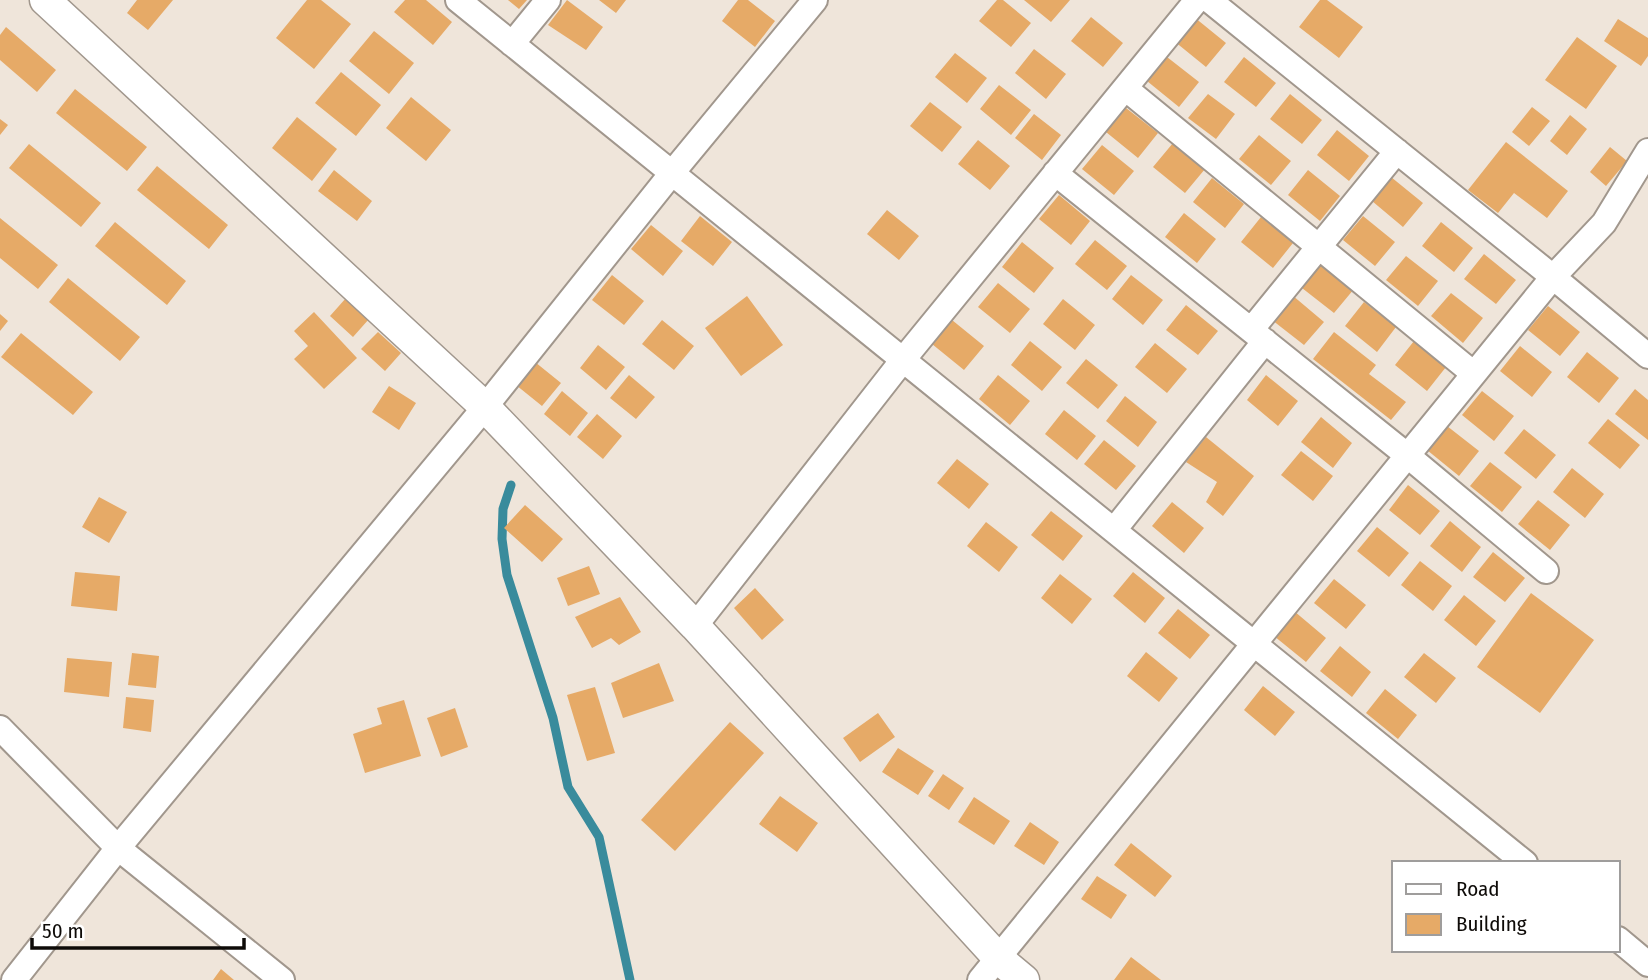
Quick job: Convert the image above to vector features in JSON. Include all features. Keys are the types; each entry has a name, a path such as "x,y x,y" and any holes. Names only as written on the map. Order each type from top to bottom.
{"street":[{"path":"45,0 485,407 695,626 990,969 1024,980"},
{"path":"458,0 1523,861"},
{"path":"512,44 548,0"},
{"path":"695,626 902,360 1197,0"},
{"path":"1209,0 1553,276 1648,356"},
{"path":"14,980 118,848 485,407 804,4"},
{"path":"1125,88 1474,374"},
{"path":"1114,530 1320,247 1397,151"},
{"path":"990,969 1553,276 1604,223 1648,151"},
{"path":"1055,173 1546,570"},
{"path":"0,728 118,848 282,980"},
{"path":"1620,941 1648,964"}],"building":[{"path":"137,0 173,0 148,30 127,13"},
{"path":"307,0 321,0 351,24 314,69 276,38"},
{"path":"405,0 426,0 452,22 433,45 394,12"},
{"path":"508,0 527,0 519,9"},
{"path":"567,0 603,27 586,50 548,25"},
{"path":"599,0 626,0 616,13"},
{"path":"738,0 748,0 775,21 755,47 722,21"},
{"path":"997,0 1003,0 1031,23 1011,47 979,21"},
{"path":"1024,0 1070,0 1051,22"},
{"path":"1320,0 1327,0 1363,27 1339,58 1299,27"},
{"path":"1091,17 1123,43 1103,67 1071,41"},
{"path":"1194,17 1226,43 1206,67 1174,41"},
{"path":"1618,19 1648,38 1648,56 1641,66 1604,41"},
{"path":"6,27 56,70 37,92 0,60 0,35"},
{"path":"374,31 414,63 389,94 349,61"},
{"path":"1577,37 1617,66 1586,109 1545,80"},
{"path":"1034,49 1066,74 1046,99 1015,73"},
{"path":"955,53 987,78 967,103 935,77"},
{"path":"1167,57 1199,82 1179,107 1147,81"},
{"path":"1244,57 1276,83 1256,107 1224,82"},
{"path":"341,72 381,105 356,136 315,103"},
{"path":"999,85 1031,110 1011,135 980,109"},
{"path":"75,89 147,147 127,171 56,113"},
{"path":"1208,94 1235,114 1216,139 1188,118"},
{"path":"1290,94 1322,120 1302,144 1270,119"},
{"path":"411,97 451,130 426,161 386,128"},
{"path":"930,102 962,127 942,152 910,126"},
{"path":"1532,107 1550,121 1529,146 1512,132"},
{"path":"1126,108 1158,133 1138,158 1106,132"},
{"path":"1034,114 1061,135 1042,160 1015,138"},
{"path":"1570,115 1587,129 1567,155 1550,141"},
{"path":"297,117 337,149 312,181 272,148"},
{"path":"0,119 8,125 0,135"},
{"path":"1337,130 1369,156 1349,181 1317,155"},
{"path":"1259,135 1291,161 1271,185 1239,159"},
{"path":"978,140 1010,166 990,190 958,164"},
{"path":"1506,142 1568,191 1547,218 1514,193 1498,213 1468,190"},
{"path":"1173,143 1205,169 1185,193 1153,167"},
{"path":"29,144 101,203 81,227 9,168"},
{"path":"1102,145 1134,171 1114,195 1082,169"},
{"path":"1610,147 1627,161 1606,186 1590,172"},
{"path":"157,166 228,225 209,249 137,190"},
{"path":"334,170 372,201 357,221 318,191"},
{"path":"1308,170 1340,196 1320,221 1288,195"},
{"path":"1391,177 1423,203 1403,227 1372,201"},
{"path":"1212,178 1244,204 1225,228 1193,202"},
{"path":"1059,195 1090,221 1071,245 1039,219"},
{"path":"887,210 919,236 899,260 867,234"},
{"path":"1184,213 1216,239 1197,263 1165,237"},
{"path":"700,216 732,242 713,266 681,241"},
{"path":"1363,216 1395,242 1375,266 1343,240"},
{"path":"1261,217 1293,243 1273,268 1241,242"},
{"path":"0,218 58,265 38,289 0,258"},
{"path":"115,222 186,281 167,305 95,246"},
{"path":"1441,222 1473,248 1454,272 1422,246"},
{"path":"651,225 683,251 663,276 631,249"},
{"path":"1095,240 1127,266 1107,290 1075,264"},
{"path":"1022,242 1054,268 1034,293 1002,267"},
{"path":"1484,254 1516,280 1496,304 1464,279"},
{"path":"1406,256 1438,281 1418,306 1386,280"},
{"path":"1322,263 1354,289 1334,313 1302,288"},
{"path":"612,275 644,301 624,325 592,300"},
{"path":"1131,275 1163,300 1143,325 1112,299"},
{"path":"68,278 140,337 120,361 49,302"},
{"path":"998,283 1030,309 1010,333 978,307"},
{"path":"1451,293 1483,318 1463,343 1431,316"},
{"path":"1292,295 1324,322 1304,345 1272,320"},
{"path":"747,296 783,345 741,376 705,328"},
{"path":"346,298 369,319 353,337 330,316"},
{"path":"1063,299 1095,325 1075,350 1043,324"},
{"path":"1364,302 1396,327 1377,352 1345,326"},
{"path":"1186,305 1218,331 1198,355 1166,330"},
{"path":"1548,306 1580,332 1560,356 1528,330"},
{"path":"314,312 357,358 324,389 294,359 308,346 294,331"},
{"path":"0,314 8,321 0,331"},
{"path":"662,320 694,346 674,370 642,344"},
{"path":"952,320 984,346 964,370 932,344"},
{"path":"378,332 401,353 385,371 361,349"},
{"path":"1334,332 1376,365 1369,374 1406,402 1391,420 1313,359"},
{"path":"21,333 93,392 73,415 1,357"},
{"path":"1030,341 1062,367 1042,391 1011,365"},
{"path":"1414,341 1446,367 1427,391 1395,365"},
{"path":"1155,343 1187,369 1167,393 1135,367"},
{"path":"598,345 625,367 606,390 580,368"},
{"path":"1520,346 1552,372 1532,397 1500,371"},
{"path":"1587,352 1619,378 1599,403 1567,377"},
{"path":"1086,359 1118,385 1098,409 1066,383"},
{"path":"535,362 561,383 542,406 516,385"},
{"path":"629,375 655,397 636,419 610,398"},
{"path":"998,375 1030,401 1010,425 979,399"},
{"path":"1266,375 1298,401 1278,426 1247,400"},
{"path":"389,386 416,403 399,430 372,412"},
{"path":"1635,389 1648,400 1648,440 1615,414"},
{"path":"562,391 588,413 570,436 544,414"},
{"path":"1482,391 1514,416 1494,441 1462,415"},
{"path":"1125,396 1157,422 1138,447 1106,421"},
{"path":"1064,410 1096,436 1077,460 1045,434"},
{"path":"597,414 622,436 603,459 577,437"},
{"path":"1321,417 1352,443 1333,468 1301,442"},
{"path":"1608,419 1640,445 1620,469 1588,443"},
{"path":"1447,426 1479,451 1459,476 1427,450"},
{"path":"1524,429 1556,455 1536,479 1504,453"},
{"path":"1206,437 1254,476 1223,516 1206,502 1217,482 1186,462"},
{"path":"1104,440 1136,466 1116,490 1084,464"},
{"path":"1301,451 1333,476 1313,501 1281,475"},
{"path":"957,459 989,484 969,509 937,483"},
{"path":"1490,462 1522,487 1502,512 1470,486"},
{"path":"1572,468 1604,494 1585,518 1553,492"},
{"path":"1408,485 1440,511 1420,535 1389,510"},
{"path":"99,497 127,512 109,543 82,527"},
{"path":"1538,500 1570,525 1550,550 1518,524"},
{"path":"1172,502 1204,528 1184,553 1152,526"},
{"path":"525,505 563,539 542,562 504,528"},
{"path":"1051,511 1083,536 1063,561 1031,535"},
{"path":"1450,521 1481,547 1462,572 1430,546"},
{"path":"986,522 1018,547 999,572 967,546"},
{"path":"1377,527 1409,553 1389,577 1357,551"},
{"path":"1493,552 1525,578 1505,602 1473,577"},
{"path":"1420,561 1452,586 1433,611 1401,585"},
{"path":"589,566 600,594 568,606 557,578"},
{"path":"75,572 120,576 117,611 71,606"},
{"path":"1133,572 1165,598 1145,623 1113,596"},
{"path":"1060,574 1092,599 1072,624 1041,598"},
{"path":"1334,579 1366,605 1346,629 1314,603"},
{"path":"755,588 784,620 762,640 734,608"},
{"path":"1531,593 1594,640 1540,713 1477,667"},
{"path":"1464,595 1496,621 1476,646 1444,620"},
{"path":"620,597 641,632 619,645 611,638 592,648 575,617"},
{"path":"1178,609 1210,635 1190,659 1158,633"},
{"path":"1294,611 1326,638 1306,662 1274,636"},
{"path":"1340,646 1371,672 1352,697 1320,671"},
{"path":"1146,652 1178,678 1159,702 1127,676"},
{"path":"132,653 159,656 156,688 128,685"},
{"path":"1424,653 1456,678 1436,703 1404,677"},
{"path":"67,658 112,662 109,697 64,692"},
{"path":"659,663 674,701 623,718 611,683"},
{"path":"1263,686 1295,712 1275,736 1244,710"},
{"path":"595,687 615,753 587,761 567,695"},
{"path":"1385,689 1417,715 1398,739 1366,713"},
{"path":"126,697 154,700 151,732 123,728"},
{"path":"404,700 421,756 365,773 353,734 382,724 377,708"},
{"path":"455,708 468,747 441,757 427,718"},
{"path":"878,713 895,737 860,762 843,738"},
{"path":"730,722 764,753 675,851 641,820"},
{"path":"898,748 934,771 918,795 882,772"},
{"path":"943,774 964,788 949,810 928,796"},
{"path":"780,796 818,823 797,852 759,824"},
{"path":"974,797 1010,821 994,845 958,822"},
{"path":"1030,822 1059,842 1044,865 1014,846"},
{"path":"1131,843 1172,876 1155,897 1114,865"},
{"path":"1097,876 1127,895 1111,919 1081,899"},
{"path":"1131,957 1161,980 1114,980"},
{"path":"221,969 234,980 213,980"}],"waterway":[{"path":"511,485 503,509 502,539 507,575 553,718 568,787 599,837 630,980"}]}
